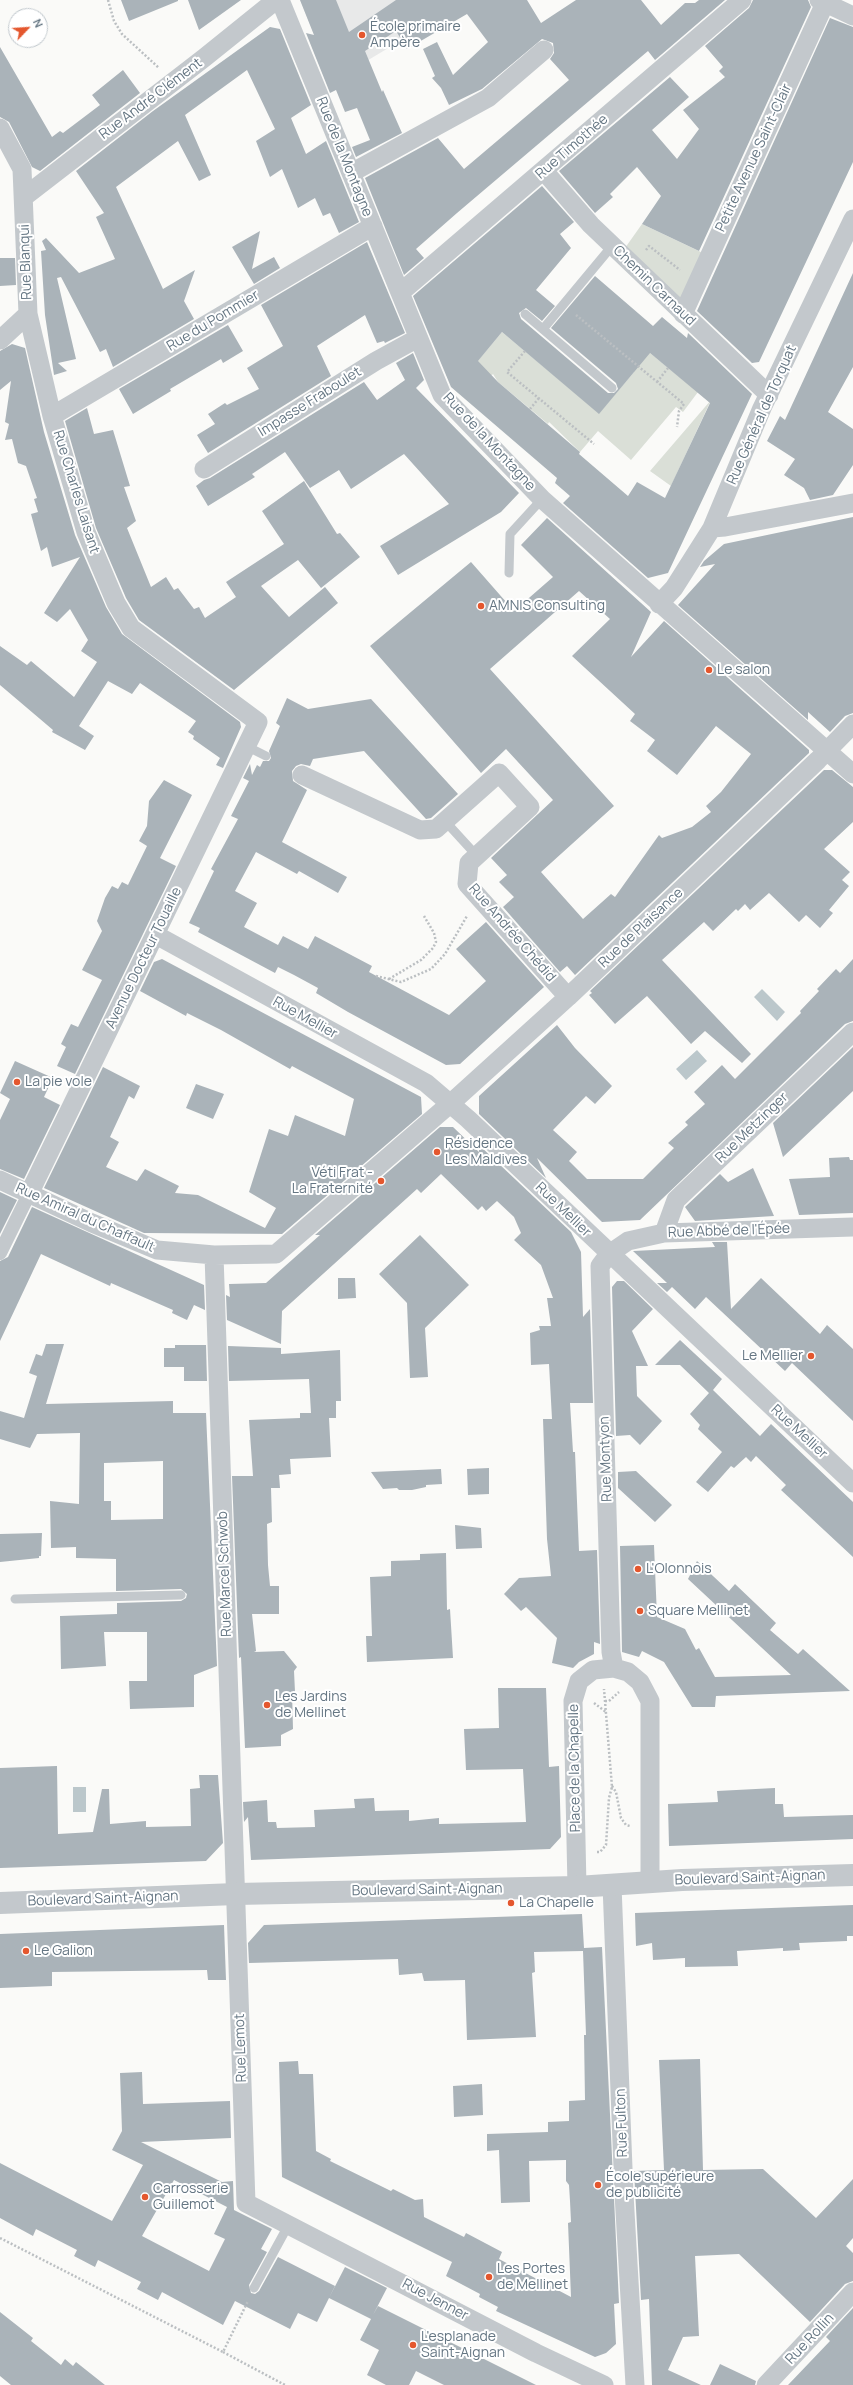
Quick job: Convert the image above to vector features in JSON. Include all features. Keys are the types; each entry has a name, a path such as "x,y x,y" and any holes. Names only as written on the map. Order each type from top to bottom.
{"street":[{"name":"Rue André Clément","path":"24,197 174,82 276,0"},
{"name":"Rue de la Montagne","path":"280,0 442,395 542,499 853,774"},
{"name":"Rue Timothée","path":"401,292 742,0"},
{"path":"822,1 853,16"},
{"name":"Petite Avenue Saint-Clair","path":"683,314 822,1"},
{"path":"351,173 488,98 544,50"},
{"name":"Rue Blanqui","path":"0,128 22,169 28,314 0,340"},
{"name":"Chemin Carnaud","path":"544,170 591,225 612,246 770,395"},
{"name":"Rue Général de Torquat","path":"659,604 674,588 712,528 762,408 770,395 853,219"},
{"name":"Rue du Pommier","path":"52,416 373,226"},
{"name":"Rue Charles Laisant","path":"28,314 52,416 86,532 116,603 131,628 258,722"},
{"name":"Impasse Fraboulet","path":"204,469 376,361 418,338"},
{"path":"712,528 725,527 853,503"},
{"name":"Avenue Docteur Touaille","path":"29,1194 156,935 258,722"},
{"name":"Rue de Plaisance","path":"451,1103 568,997 828,751 853,724"},
{"name":"Rue Andrée Chédid","path":"302,775 420,830 436,829 499,773 530,807 469,863 467,884 568,997"},
{"name":"Rue Mellier","path":"156,935 426,1083 451,1103 853,1483"},
{"name":"Rue Metzinger","path":"664,1233 676,1200 853,1032"},
{"name":"Rue Amiral du Chaffault","path":"0,1180 157,1250 214,1255 276,1254 451,1103"},
{"path":"0,1253 29,1194"},
{"name":"Rue Abbé de l'Épée","path":"609,1254 628,1241 664,1233 853,1227"},
{"name":"Rue Montyon","path":"609,1254 600,1266 611,1644 609,1668"},
{"name":"Rue Marcel Schwob","path":"214,1255 219,1594 236,1894"},
{"path":"609,1668 628,1672 640,1682 650,1701 650,1882"},
{"name":"Place de la Chapelle","path":"577,1887 573,1701 579,1681 593,1670 609,1668"},
{"name":"Boulevard Saint-Aignan","path":"0,1903 236,1894 577,1887 650,1882 853,1875"},
{"name":"Rue Fulton","path":"612,1885 624,2194 635,2385"},
{"name":"Rue Lemot","path":"236,1894 246,2203"},
{"name":"Rue Jenner","path":"246,2203 536,2353 604,2385"},
{"name":"Rue Rollin","path":"766,2385 853,2292"}],"lane":[{"path":"543,329 612,246"},
{"path":"525,314 612,388"},
{"path":"509,573 510,534 542,499"},
{"path":"246,746 266,756"},
{"path":"446,821 476,856"},
{"path":"14,1599 181,1595"},
{"path":"254,2288 289,2224"}],"path":[{"path":"108,0 114,21 122,34 174,82"},
{"path":"563,304 684,404 679,411 677,427"},
{"path":"525,351 507,372 594,444"},
{"path":"657,382 668,368"},
{"path":"530,409 539,398"},
{"path":"376,976 401,982 431,970 445,954 478,897"},
{"path":"389,980 421,960 433,948 436,942 434,933 424,916"},
{"path":"576,1852 600,1852 606,1846 609,1798 612,1785 609,1668"},
{"path":"612,1785 616,1792 621,1818 626,1825 649,1832"},
{"path":"0,2238 285,2385"},
{"path":"223,2352 254,2288"}],"shaded area":[{"name":"École primaire Ampère","path":"300,0 469,0 333,81"},
{"path":"642,224 703,253 681,303 625,248"},
{"path":"564,313 639,344 698,392 683,412 676,407 631,460 598,431 580,452 549,422 548,424 498,382 493,374 491,376 476,363 502,332 599,413 634,372"},
{"path":"711,400 671,486 650,471"},
{"path":"762,989 785,1012 777,1021 754,997"},
{"path":"697,1050 707,1061 686,1080 676,1069"},
{"path":"73,1787 86,1787 86,1812 73,1812"}],"building":[{"path":"121,0 178,0 178,1 129,21"},
{"path":"188,0 241,0 199,30"},
{"path":"300,0 336,0 349,32 396,0 527,0 541,23 576,0 641,0 661,25 685,3 695,3 699,0 725,0 655,60 648,51 457,213 416,249 424,258 404,275 365,178 438,138 464,169 569,80 550,59 554,53 553,43 542,39 482,89 449,105 441,88 432,78 435,76 423,49 437,42 453,75 488,42 467,14 407,49 396,31 365,51 382,92 383,90 402,133 356,157 352,147 370,140 357,108 345,112 336,90 330,93 306,33 314,35"},
{"path":"753,0 808,0 811,7 699,251 642,224 661,196 637,167 610,194 613,197 595,213 559,171 670,77 689,97 652,130 677,159 699,129 683,110 725,77 719,71 723,67 705,46 749,8"},
{"path":"830,18 853,27 853,162 759,362 752,363 697,311"},
{"path":"270,27 280,29 311,105 291,118 306,154 326,141 359,222 339,233 330,213 323,216 315,198 298,208 282,169 270,177 256,141 275,129 247,70 185,115 211,175 199,181 178,141 116,187 163,289 195,270 184,301 194,319 113,367 106,349 100,352 61,277 57,278 76,359 58,363 67,371 54,375 45,315 41,251 46,250 42,241 46,238 79,273 115,259 96,217 104,213 76,171 153,111"},
{"path":"0,47 52,137 60,131 63,133 100,105 92,95 123,70 140,93 40,171 32,167 9,122 0,117"},
{"path":"542,186 574,222 560,234 571,248 536,290 555,306 542,321 526,308 519,313 521,319 608,393 614,393 618,389 616,383 551,328 595,276 653,326 662,317 687,338 688,333 752,394 668,573 648,578 563,503 570,496 555,483 557,478 451,387 413,296","holes":["502,332 599,414 650,353 710,403 665,498 637,482 628,496 579,454 580,452 498,382 478,361"]},
{"path":"260,231 252,269 274,257 280,268 254,284 232,247"},
{"path":"367,242 405,333 385,343 384,341 377,343 365,315 317,346 331,376 208,453 197,435 215,424 208,414 225,403 227,405 259,389 247,368 283,346 261,305"},
{"path":"0,258 15,258 16,285 0,286"},
{"path":"853,273 853,367 828,412 853,429 853,465 833,495 810,500 804,488 784,475 795,459 767,441 780,416 785,420"},
{"path":"228,325 243,351 223,363 221,359 170,389 171,391 133,414 119,389"},
{"path":"12,344 25,348 44,432 75,535 106,607 122,634 240,722 241,727 223,768 216,765 220,758 193,739 194,736 188,732 196,721 140,683 132,694 108,681 79,726 94,736 85,750 52,732 53,730 0,685 0,646 27,665 31,661 74,697 97,662 81,651 88,640 70,609 57,622 44,613 80,557 52,567 47,547 41,551 31,514 38,512 34,499 37,498 26,466 18,463 12,439 5,440 9,424 5,422 11,381 0,390 0,351"},
{"path":"413,353 424,380 416,388 519,493 501,512 398,575 380,546 449,504 404,454 351,489 339,470 310,488 285,452 252,474 255,477 208,506 196,486 204,480 210,478 364,382 377,400 405,380 396,363"},
{"path":"87,408 94,434 113,430 130,486 124,487 136,521 127,528 151,587 166,577 174,590 178,588 194,609 199,607 205,618 236,597 226,582 284,544 262,511 304,481 337,534 340,533 360,557 321,588 298,560 261,586 289,617 325,587 338,603 234,690 139,620 126,598 96,528 65,421"},
{"path":"853,517 853,713 845,716 830,732 808,712 808,720 678,605 715,564 700,567 704,561 724,544"},
{"path":"547,518 651,612 631,657 664,621 809,750 809,753 575,975 567,966 560,972 503,907 514,897 499,882 507,875 491,858 553,800 506,749 481,773 370,646 471,562 514,611 553,577 521,545","holes":["579,591 610,619 572,656 635,714 630,721 655,740 647,751 677,775 716,726 751,754 721,792 706,806 711,812 692,827 662,838 659,835 615,897 611,894 583,919 541,872 614,806 490,669"]},
{"path":"287,698 308,709 371,699 458,794 431,818 426,819 364,751 313,759 310,766 301,764 296,766 292,771 293,781 307,790 282,842 347,877 338,893 299,871 297,874 256,852 235,891 257,903 244,927 278,945 283,936 308,949 315,936 372,966 369,972 449,1015 486,981 456,949 486,922 544,987 460,1064 446,1065 316,993 318,988 278,967 275,973 198,932 200,928 189,923 214,871 211,869 238,819 231,816 249,781 243,778 250,764 252,775 257,765 260,767 263,761 269,761 271,758 269,751 280,726 276,723"},
{"path":"824,770 832,770 853,787 853,822 824,849 850,872 842,880 849,886 829,910 833,913 820,928 806,915 799,922 769,893 750,910 745,904 738,911 736,909 713,931 704,922 662,960 751,1054 742,1063 705,1031 691,1044 647,996 615,1024 589,995 592,993 590,991"},
{"path":"164,780 192,795 160,858 176,866 75,1074 57,1066 66,1047 61,1044 71,1024 78,1027 102,980 82,970 102,931 97,921 105,898 112,886 118,889 122,882 128,885 147,846 139,841 147,826 149,801"},
{"path":"162,959 421,1097 422,1114 282,1234 144,1233 44,1188 103,1067 140,1086 134,1099 129,1096 110,1137 119,1142 106,1167 137,1181 145,1169 179,1186 175,1193 198,1195 265,1228 276,1208 249,1192 269,1129 288,1136 295,1115 345,1136 354,1099 292,1066 290,1069 221,1030 187,1013 186,1016 140,991 154,962"},
{"path":"853,959 853,1021 845,1024 640,1220 602,1222 537,1158 546,1178 479,1114 479,1096 557,1025 575,1048 612,1086 595,1104 586,1096 553,1130 577,1152 569,1161 587,1179 643,1179 674,1148 668,1143 688,1125 685,1122 705,1104 694,1092 722,1065 735,1079 801,1013 800,1011 819,991 817,989 836,969 840,973"},
{"path":"853,1047 853,1091 783,1157 773,1123"},
{"path":"15,1061 53,1078 44,1097 60,1105 24,1179 0,1169 0,1120 10,1099 0,1093"},
{"path":"196,1084 224,1094 213,1119 186,1108"},
{"path":"440,1127 453,1127 479,1152 479,1145 571,1232 581,1252 583,1317 590,1309 593,1403 570,1403 573,1452 575,1452 579,1551 597,1550 600,1644 594,1642 594,1654 579,1662 573,1668 552,1663 557,1638 526,1607 521,1611 504,1594 519,1578 551,1576 547,1539 543,1419 552,1419 549,1364 531,1365 530,1333 540,1330 539,1326 551,1326 547,1298 553,1298 541,1265 514,1240 521,1233 514,1217 497,1201 486,1211 482,1206 478,1210 441,1174 421,1193 417,1189 282,1311 281,1344 227,1320 226,1295 230,1297 229,1284 266,1283 320,1235 315,1235"},
{"path":"849,1157 850,1160 853,1160 853,1213 799,1215 789,1179 830,1177 829,1158"},
{"path":"753,1168 774,1216 695,1221 685,1207 720,1174 728,1182"},
{"path":"0,1192 17,1200 0,1234"},
{"path":"32,1207 204,1285 205,1310 194,1305 187,1320 172,1313 173,1310 111,1283 110,1286 41,1254 0,1341 0,1261 8,1257"},
{"path":"420,1235 469,1285 425,1328 428,1377 410,1378 407,1303 379,1274"},
{"name":"Le Mellier","path":"712,1242 727,1242 731,1309 761,1278 820,1334 827,1325 853,1349 853,1421 792,1363 785,1371 706,1297 695,1309 672,1287 667,1292 657,1283 667,1283 633,1251 715,1247"},
{"path":"338,1278 355,1278 356,1298 338,1299"},
{"path":"617,1281 624,1281 653,1309 632,1331 648,1366 636,1366 637,1396 662,1421 640,1445 630,1435 616,1436 612,1287"},
{"path":"680,1340 722,1379 713,1390 760,1436 771,1424 853,1502 853,1557 781,1490 786,1485 756,1456 751,1462 746,1457 734,1468 731,1466 708,1492 696,1482 722,1452 698,1429 700,1425 690,1414 709,1393 680,1365 655,1365"},
{"path":"46,1344 64,1344 46,1404 173,1401 173,1413 206,1413 217,1666 194,1675 194,1707 130,1709 129,1681 147,1681 147,1632 104,1632 106,1666 61,1669 60,1616 117,1614 117,1603 181,1601 186,1598 187,1594 181,1589 116,1591 116,1559 76,1558 76,1547 51,1548 50,1501 79,1504 80,1433 37,1434 30,1448 0,1439 0,1411 24,1418 37,1376 29,1373 36,1354 42,1356","holes":["163,1461 163,1519 111,1520 111,1501 104,1501 104,1463"]},
{"path":"175,1345 206,1345 207,1381 184,1381 184,1367 164,1367 164,1348 175,1348"},
{"path":"228,1346 281,1348 281,1354 340,1350 341,1401 336,1401 336,1418 329,1418 331,1457 290,1459 291,1474 279,1475 280,1488 271,1488 272,1522 267,1524 268,1565 270,1586 279,1586 279,1614 252,1614 256,1651 254,1652 284,1651 297,1667 294,1671 295,1692 292,1692 293,1729 281,1735 281,1746 245,1748 241,1657 239,1658 232,1476 253,1476 249,1420 300,1418 300,1413 311,1413 309,1379 229,1381"},
{"path":"489,1468 489,1494 468,1495 467,1469"},
{"path":"441,1469 442,1484 426,1485 426,1487 412,1490 399,1490 397,1488 383,1489 371,1472"},
{"path":"636,1471 672,1505 655,1522 618,1488 618,1472"},
{"path":"455,1525 481,1528 482,1548 456,1549"},
{"path":"42,1533 41,1556 39,1556 39,1558 0,1562 0,1534"},
{"path":"654,1545 657,1617 685,1629 696,1650 699,1648 715,1677 791,1675 688,1579 697,1561 729,1591 735,1584 776,1623 770,1630 798,1654 803,1649 850,1691 716,1696 715,1707 692,1707 664,1662 642,1651 639,1657 622,1652 620,1546"},
{"path":"446,1553 447,1610 450,1609 453,1658 367,1662 366,1636 372,1636 370,1577 391,1576 391,1561 420,1560 420,1554"},
{"path":"498,1688 546,1688 549,1767 559,1766 561,1837 550,1849 251,1860 248,1817 244,1822 243,1802 267,1800 268,1822 276,1822 277,1828 315,1827 314,1810 355,1808 354,1799 374,1798 375,1811 409,1810 409,1821 439,1818 439,1824 526,1822 523,1769 466,1770 464,1729 499,1728"},
{"path":"57,1766 58,1834 93,1832 102,1789 109,1789 110,1824 146,1821 146,1827 191,1826 190,1789 200,1788 199,1775 218,1775 223,1843 206,1861 0,1868 0,1768"},
{"path":"775,1788 775,1804 783,1804 784,1817 853,1815 853,1839 669,1846 668,1804 718,1802 717,1791"},
{"path":"853,1905 853,1936 847,1936 847,1941 799,1943 800,1950 783,1951 783,1948 737,1951 738,1966 685,1967 685,1958 653,1960 652,1943 636,1946 635,1913"},
{"path":"582,1914 584,1948 602,1947 619,2303 614,2304 616,2344 606,2353 595,2357 496,2311 498,2307 479,2297 480,2294 446,2276 452,2262 282,2177 279,2062 298,2061 299,2074 313,2074 316,2151 331,2159 330,2161 391,2191 393,2189 415,2200 423,2199 424,2217 464,2237 466,2233 502,2252 499,2259 571,2297 568,2223 571,2222 569,2185 566,2181 566,2160 529,2161 530,2202 501,2203 499,2150 487,2151 487,2134 548,2132 548,2122 569,2121 569,2101 585,2100 584,2035 586,2035 583,1951 534,1952 535,1972 532,1973 536,2037 467,2040 465,1980 424,1981 422,1973 399,1975 398,1959 249,1963 248,1943 264,1925"},
{"path":"224,1925 226,1980 208,1980 207,1970 52,1972 52,1986 0,1988 0,1934"},
{"path":"700,2059 703,2170 763,2169 816,2218 853,2179 853,2238 846,2246 853,2253 853,2281 845,2284 810,2322 739,2254 695,2256 699,2336 683,2337 668,2370 701,2385 652,2385 649,2299 641,2300 634,2171 664,2170 659,2060"},
{"path":"142,2072 143,2104 230,2101 231,2138 141,2142 222,2182 233,2181 234,2210 272,2229 261,2249 267,2252 249,2285 251,2293 255,2294 259,2291 278,2257 335,2286 317,2322 298,2313 290,2329 235,2301 223,2325 162,2292 158,2300 137,2289 141,2282 98,2260 95,2267 74,2256 77,2250 36,2229 33,2236 0,2218 0,2163 112,2221 143,2165 112,2150 122,2131 120,2073","holes":["174,2180 227,2207 214,2234 225,2239 209,2271 142,2236"]},
{"path":"482,2084 483,2115 454,2117 453,2086"},
{"name":"L'esplanade Saint-Aignan","path":"345,2267 387,2288 373,2315 378,2306 536,2385 444,2385 416,2371 409,2385 386,2385 367,2375 379,2350 360,2340 371,2319 329,2298"},
{"path":"853,2308 853,2385 788,2385 830,2341 826,2337"},
{"path":"0,2312 33,2338 31,2341 61,2365 65,2359 73,2366 76,2362 105,2385 11,2385 0,2376"},
{"path":"720,2364 756,2381 755,2385 710,2385"}],"place":[{"name":"École primaire Ampère","path":"362,35"},
{"name":"AMNIS Consulting","path":"481,606"},
{"name":"Le salon","path":"709,670"},
{"name":"La pie vole","path":"17,1082"},
{"name":"Résidence Les Maldives","path":"437,1152"},
{"name":"Véti Frat - La Fraternité","path":"381,1181"},
{"name":"Le Mellier","path":"811,1356"},
{"name":"L'Olonnois","path":"638,1569"},
{"name":"Square Mellinet","path":"640,1611"},
{"name":"Les Jardins de Mellinet","path":"267,1705"},
{"name":"La Chapelle","path":"511,1903"},
{"name":"Le Galion","path":"26,1951"},
{"name":"École supérieure de publicité","path":"598,2185"},
{"name":"Carrosserie Guillemot","path":"145,2197"},
{"name":"Les Portes de Mellinet","path":"489,2277"},
{"name":"L'esplanade Saint-Aignan","path":"413,2345"}]}
